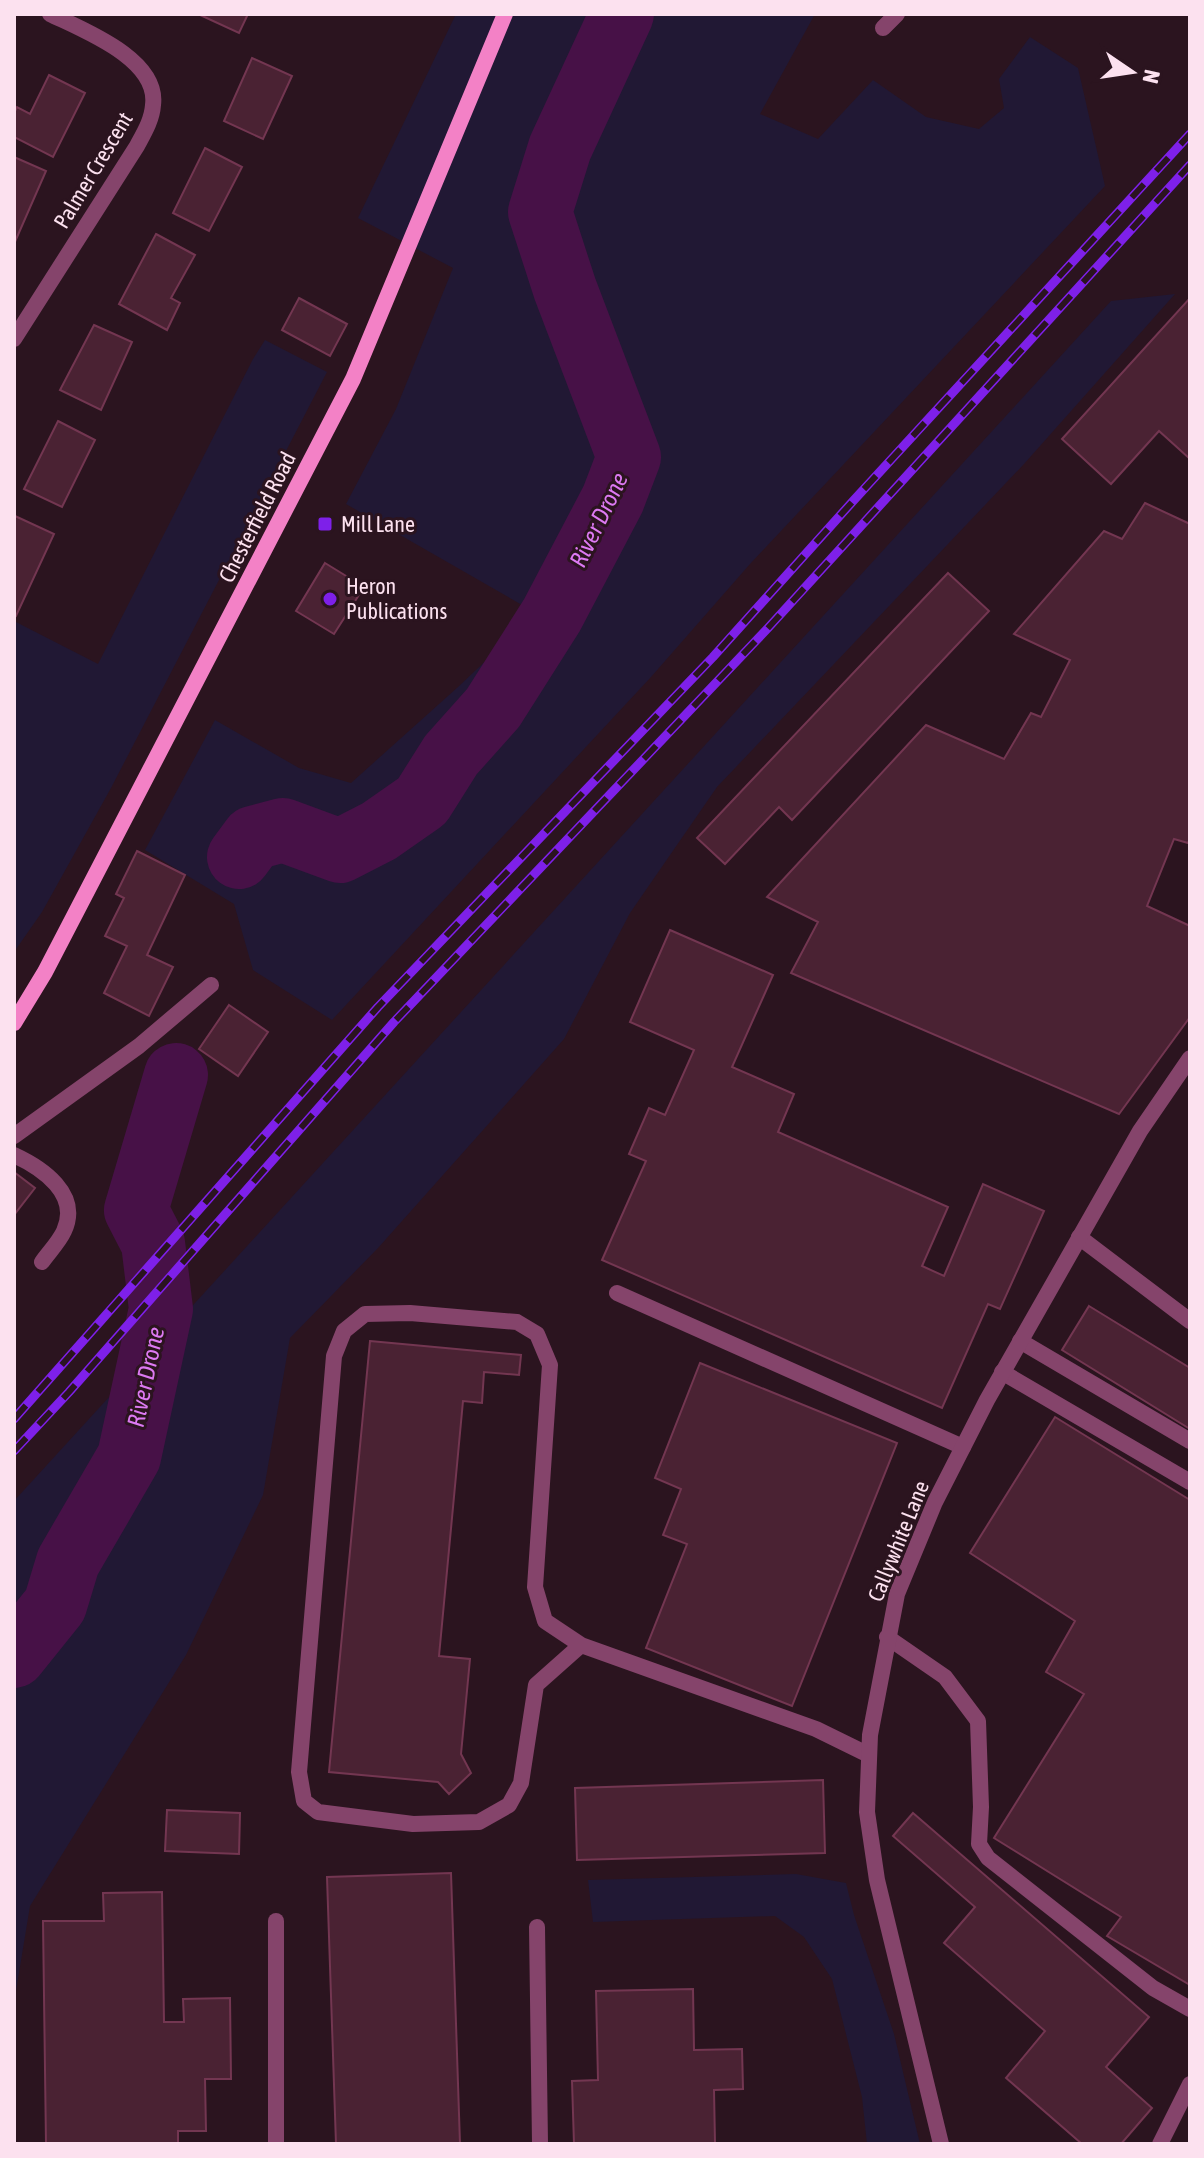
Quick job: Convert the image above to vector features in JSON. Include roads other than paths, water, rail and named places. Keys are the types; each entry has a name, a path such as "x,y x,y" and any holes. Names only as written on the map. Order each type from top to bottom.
{"main road":[{"name":"Chesterfield Road","path":"14,1023 45,972 353,379 505,14"}],"street":[{"name":"Palmer Crescent","path":"14,339 137,146 150,122 154,102 148,79 129,58 107,42 50,14"},
{"path":"883,28 897,14"},
{"path":"14,1136 139,1046 211,985"},
{"name":"Callywhite Lane","path":"941,2144 877,1880 867,1812 870,1735 887,1637 897,1594 935,1502 1002,1372 1140,1131 1190,1058"},
{"path":"14,1155 36,1165 60,1187 68,1207 65,1229 42,1262"},
{"path":"1079,1237 1190,1321"},
{"path":"617,1293 963,1447"},
{"path":"581,1645 536,1685 521,1783 509,1805 479,1822 413,1824 318,1812 304,1801 299,1772 334,1356 344,1331 365,1314 410,1313 517,1322 537,1334 550,1365 535,1587 545,1621 581,1645 816,1729 869,1755"},
{"path":"1020,1341 1190,1441"},
{"path":"1002,1372 1190,1482"},
{"path":"887,1637 945,1677 978,1721 979,1844 988,1858 1153,1988 1190,2009"},
{"path":"276,1921 276,2144"},
{"path":"537,1927 540,2144"},
{"path":"1160,2144 1190,2084"}],"waterway":[{"name":"River Drone","path":"239,857 253,838 283,830 340,851 379,831 422,801 451,755 493,708 552,615 613,499 629,457 565,289 540,212 560,148 622,14"},
{"name":"River Drone","path":"14,1656 55,1605 68,1562 129,1457 161,1309 153,1243 136,1210 176,1075"}],"railway":[{"path":"14,1419 378,1007 713,657 1190,134"},
{"path":"14,1451 394,1022 768,628 1190,165"}],"place":[{"name":"Mill Lane","path":"325,524"},
{"name":"Heron Publications","path":"330,599"}]}
